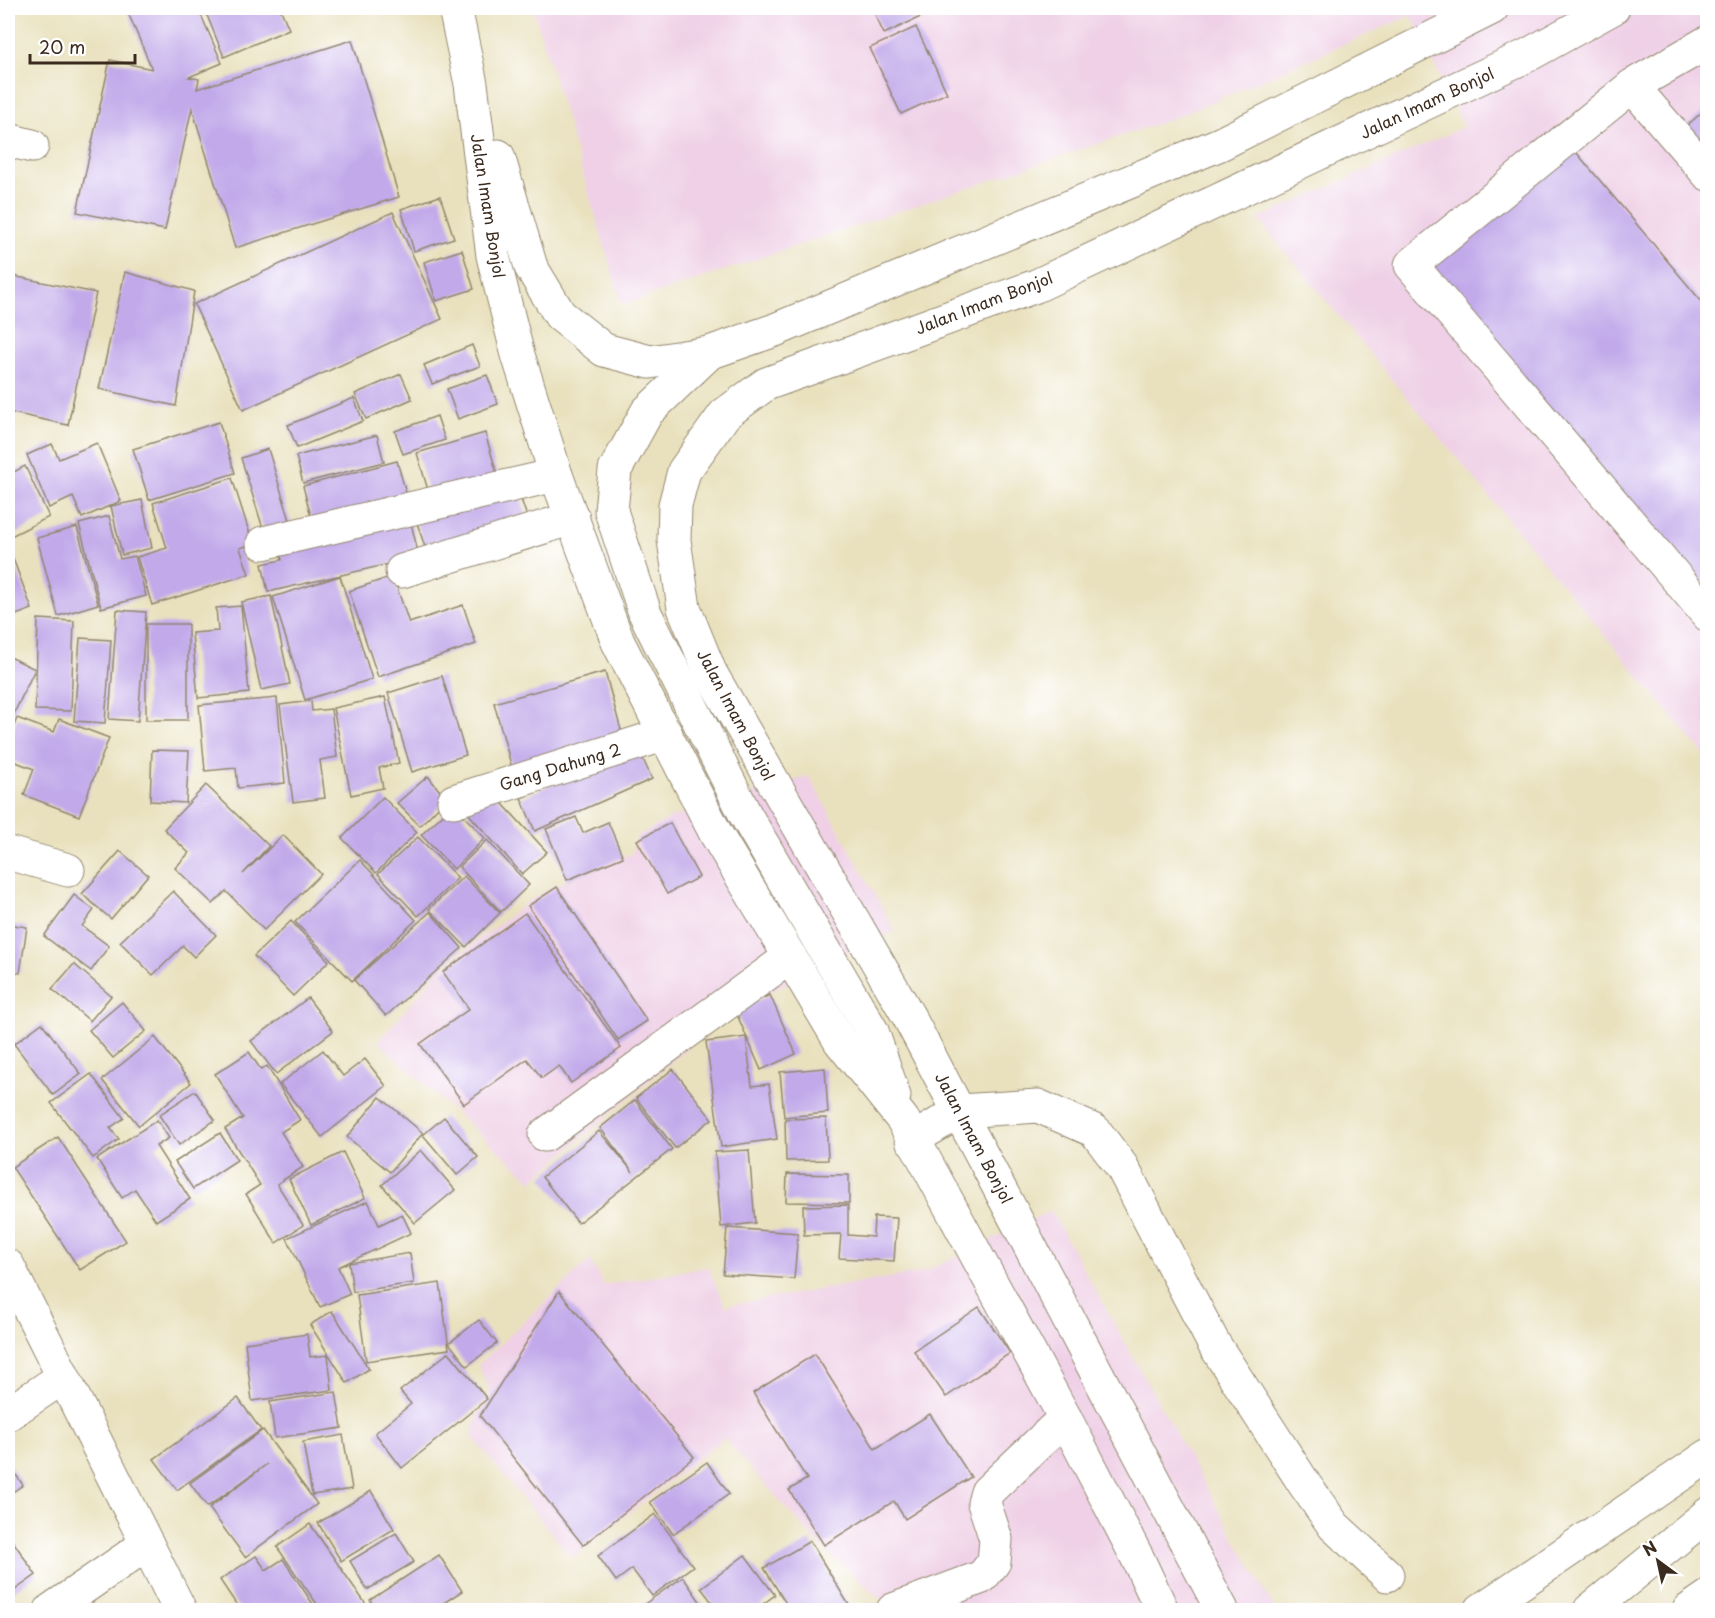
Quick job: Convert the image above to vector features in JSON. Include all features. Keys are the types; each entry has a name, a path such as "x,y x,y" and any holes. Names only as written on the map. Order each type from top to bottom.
{"main road":[{"name":"Jalan Imam Bonjol","path":"455,8 471,84 493,256 518,356 556,476 618,642 716,834 840,1041 908,1130 1065,1418 1137,1557 1162,1611"},
{"path":"471,84 495,148 531,267 560,315 604,350 650,362 709,353 775,330 1220,144 1492,8"},
{"name":"Jalan Imam Bonjol","path":"1222,1611 909,1017 710,672 684,608 674,540 675,505 684,471 725,414 766,384 1036,286 1528,55 1613,8"},
{"path":"1707,42 1632,86 1411,265 1707,615"},
{"path":"1632,86 1707,174"},
{"path":"709,353 647,412 615,470 611,511 645,612 745,813 872,1031 908,1130 960,1111 1038,1106 1095,1131 1122,1167 1214,1344 1305,1485 1334,1526 1387,1575"},
{"path":"263,543 556,476"},
{"path":"402,571 573,518"},
{"name":"Gang Dahung 2","path":"454,801 666,734"},
{"path":"8,853 68,870"},
{"path":"545,1135 790,957"},
{"path":"8,1266 180,1611"},
{"path":"8,1414 63,1377"},
{"path":"893,1611 982,1577 994,1562 996,1539 984,1503 987,1492 1065,1418"},
{"path":"1481,1611 1707,1456"},
{"path":"1590,1611 1707,1514"},
{"path":"51,1611 147,1544"},
{"path":"1689,1611 1707,1597"}],"shaded area":[{"path":"533,8 1707,8 1707,758 1258,219 1464,127 1411,15 1174,118 622,305"},
{"path":"809,776 895,931 731,1010 532,1181 378,1042 439,971 529,901 557,885 633,853 636,837 672,817"},
{"path":"1051,1211 1275,1610 893,1610 821,1547 724,1438 572,1558 472,1437 477,1417 489,1398 489,1388 478,1365 590,1260 604,1285 708,1267 725,1306 924,1272"}],"building":[{"path":"126,8 198,8 222,63 189,77 199,79 197,89 352,40 399,197 235,248 192,108 165,230 77,212 110,60 152,69"},
{"path":"204,8 280,8 289,29 224,57"},
{"path":"872,8 927,8 929,13 884,34"},
{"path":"916,27 947,93 901,114 870,48"},
{"path":"1707,108 1707,155 1684,128"},
{"path":"1571,146 1707,308 1707,600 1427,267"},
{"path":"440,196 454,238 414,251 401,209"},
{"path":"393,212 442,319 243,410 194,304"},
{"path":"462,250 474,289 436,301 424,262"},
{"path":"125,272 194,291 176,406 99,389"},
{"path":"8,275 96,293 68,425 8,412"},
{"path":"472,345 480,366 432,384 424,365"},
{"path":"401,374 412,399 366,419 355,394"},
{"path":"487,375 498,404 458,419 447,389"},
{"path":"354,398 363,421 297,448 288,425"},
{"path":"437,416 445,440 403,454 395,431"},
{"path":"219,422 235,473 149,500 133,449"},
{"path":"485,433 498,477 430,497 417,453"},
{"path":"377,435 384,462 303,483 296,456"},
{"path":"97,443 121,501 82,518 73,497 49,508 27,455 52,444 59,459"},
{"path":"268,449 293,530 266,538 241,458"},
{"path":"397,461 408,500 313,524 303,486"},
{"path":"25,466 49,517 9,537 8,475"},
{"path":"232,478 253,544 240,548 249,574 152,605 137,557 167,548 153,503"},
{"path":"517,487 527,517 426,550 416,520"},
{"path":"142,500 152,548 122,555 111,506"},
{"path":"409,514 419,557 268,592 262,564 282,560 279,544"},
{"path":"109,516 120,559 135,556 146,596 101,608 79,524"},
{"path":"77,527 98,604 58,616 37,538"},
{"path":"12,556 32,609 8,618 8,558"},
{"path":"340,576 372,679 305,700 273,597"},
{"path":"393,576 409,623 463,605 476,644 378,677 349,591"},
{"path":"271,596 290,684 261,690 241,602"},
{"path":"241,606 249,693 198,698 192,633 218,631 216,608"},
{"path":"117,610 146,612 138,721 109,719"},
{"path":"38,619 74,621 71,711 35,710"},
{"path":"146,624 188,624 188,720 146,720"},
{"path":"80,638 111,640 105,723 74,721"},
{"path":"8,656 35,669 8,726"},
{"path":"605,672 624,741 513,772 494,703"},
{"path":"442,676 466,755 412,772 388,693"},
{"path":"385,697 399,763 379,768 383,788 351,795 333,708"},
{"path":"277,698 285,783 238,788 236,768 205,771 199,705"},
{"path":"311,701 312,711 331,709 337,757 320,760 325,798 293,802 280,705"},
{"path":"17,718 54,732 59,719 109,738 79,816 24,795 34,769 8,759 8,742"},
{"path":"637,746 652,779 535,831 521,798"},
{"path":"152,750 189,751 186,803 150,801"},
{"path":"428,776 446,799 420,826 397,803"},
{"path":"206,785 269,846 243,874 283,835 321,874 264,930 226,891 213,904 175,868 189,853 164,829"},
{"path":"491,791 547,852 522,874 467,812"},
{"path":"383,797 417,832 376,873 342,838"},
{"path":"453,805 485,838 454,869 421,835"},
{"path":"576,817 583,833 608,822 623,857 567,880 546,829"},
{"path":"670,823 699,877 667,894 637,840"},
{"path":"418,837 458,878 418,916 378,874"},
{"path":"487,840 529,885 501,912 459,867"},
{"path":"120,851 148,875 111,919 82,894"},
{"path":"360,860 416,920 352,981 295,922"},
{"path":"464,876 500,913 466,947 429,909"},
{"path":"557,887 647,1021 618,1040 528,906"},
{"path":"173,891 216,935 194,957 183,946 153,975 120,942"},
{"path":"74,895 94,910 82,926 109,946 91,971 44,936"},
{"path":"430,912 462,948 386,1016 354,980"},
{"path":"525,913 621,1048 571,1083 559,1066 542,1078 527,1059 464,1104 420,1044 469,1009 443,972"},
{"path":"291,921 329,961 293,996 254,956"},
{"path":"8,924 27,927 20,973 8,971"},
{"path":"74,964 111,996 90,1021 52,989"},
{"path":"770,995 796,1054 761,1070 735,1010"},
{"path":"308,998 333,1031 276,1074 251,1041"},
{"path":"122,1002 146,1031 113,1058 89,1030"},
{"path":"42,1023 81,1074 53,1095 14,1044"},
{"path":"155,1037 191,1083 139,1126 102,1080"},
{"path":"746,1037 752,1086 769,1084 777,1139 721,1147 706,1042"},
{"path":"323,1050 343,1076 365,1059 386,1086 322,1137 280,1084"},
{"path":"249,1052 261,1070 267,1066 300,1120 281,1132 303,1167 277,1184 303,1225 276,1243 246,1194 260,1185 225,1129 243,1118 215,1074"},
{"path":"825,1068 828,1113 784,1117 780,1072"},
{"path":"673,1069 712,1119 675,1148 636,1098"},
{"path":"91,1074 124,1118 110,1128 119,1139 93,1158 51,1103"},
{"path":"195,1091 215,1120 179,1145 159,1115"},
{"path":"380,1097 423,1133 390,1172 347,1137"},
{"path":"635,1100 672,1149 578,1223 542,1177 599,1131 633,1172 600,1128"},
{"path":"444,1117 478,1157 457,1175 423,1135"},
{"path":"826,1118 828,1160 786,1161 785,1119"},
{"path":"157,1120 169,1138 156,1146 190,1199 156,1221 135,1189 122,1198 97,1159"},
{"path":"220,1133 237,1160 193,1189 175,1162"},
{"path":"58,1137 126,1241 80,1270 12,1167"},
{"path":"421,1150 455,1190 415,1223 382,1185"},
{"path":"749,1150 755,1223 721,1227 715,1152"},
{"path":"343,1152 365,1198 311,1225 289,1179"},
{"path":"787,1174 849,1175 849,1203 786,1202"},
{"path":"368,1201 379,1225 402,1214 411,1233 338,1267 350,1294 320,1307 287,1238"},
{"path":"848,1205 848,1235 873,1237 874,1217 897,1218 894,1261 839,1258 841,1234 804,1235 803,1206"},
{"path":"727,1228 798,1233 794,1279 723,1274"},
{"path":"410,1253 414,1283 353,1292 349,1263"},
{"path":"440,1283 449,1349 366,1361 357,1295"},
{"path":"559,1291 694,1457 583,1545 480,1416"},
{"path":"979,1307 1010,1353 946,1397 914,1351"},
{"path":"332,1311 369,1369 347,1383 310,1325"},
{"path":"479,1320 497,1343 467,1366 449,1343"},
{"path":"307,1334 310,1357 328,1355 332,1390 252,1401 245,1343"},
{"path":"449,1352 487,1399 402,1468 375,1433 411,1404 400,1391"},
{"path":"815,1354 875,1449 930,1414 971,1477 905,1519 894,1501 824,1545 789,1490 807,1479 753,1393"},
{"path":"336,1392 342,1428 275,1438 270,1402"},
{"path":"238,1398 261,1430 177,1490 154,1459"},
{"path":"263,1430 317,1504 245,1557 209,1508 267,1464 207,1507 190,1483"},
{"path":"343,1435 352,1489 312,1495 303,1442"},
{"path":"707,1462 729,1494 673,1534 650,1502"},
{"path":"8,1463 23,1485 8,1495"},
{"path":"371,1491 394,1529 341,1561 318,1523"},
{"path":"655,1514 693,1566 652,1596 632,1569 616,1581 598,1556"},
{"path":"310,1524 370,1610 321,1610 277,1547"},
{"path":"396,1533 414,1562 367,1590 350,1561"},
{"path":"8,1534 36,1575 8,1595"},
{"path":"810,1541 852,1610 790,1610 764,1568"},
{"path":"439,1555 462,1591 433,1610 377,1610 370,1600"},
{"path":"745,1555 775,1595 760,1606 761,1610 718,1610 701,1588"},
{"path":"256,1556 266,1570 283,1559 317,1610 240,1610 220,1580"},
{"path":"683,1577 706,1610 636,1610"}]}
